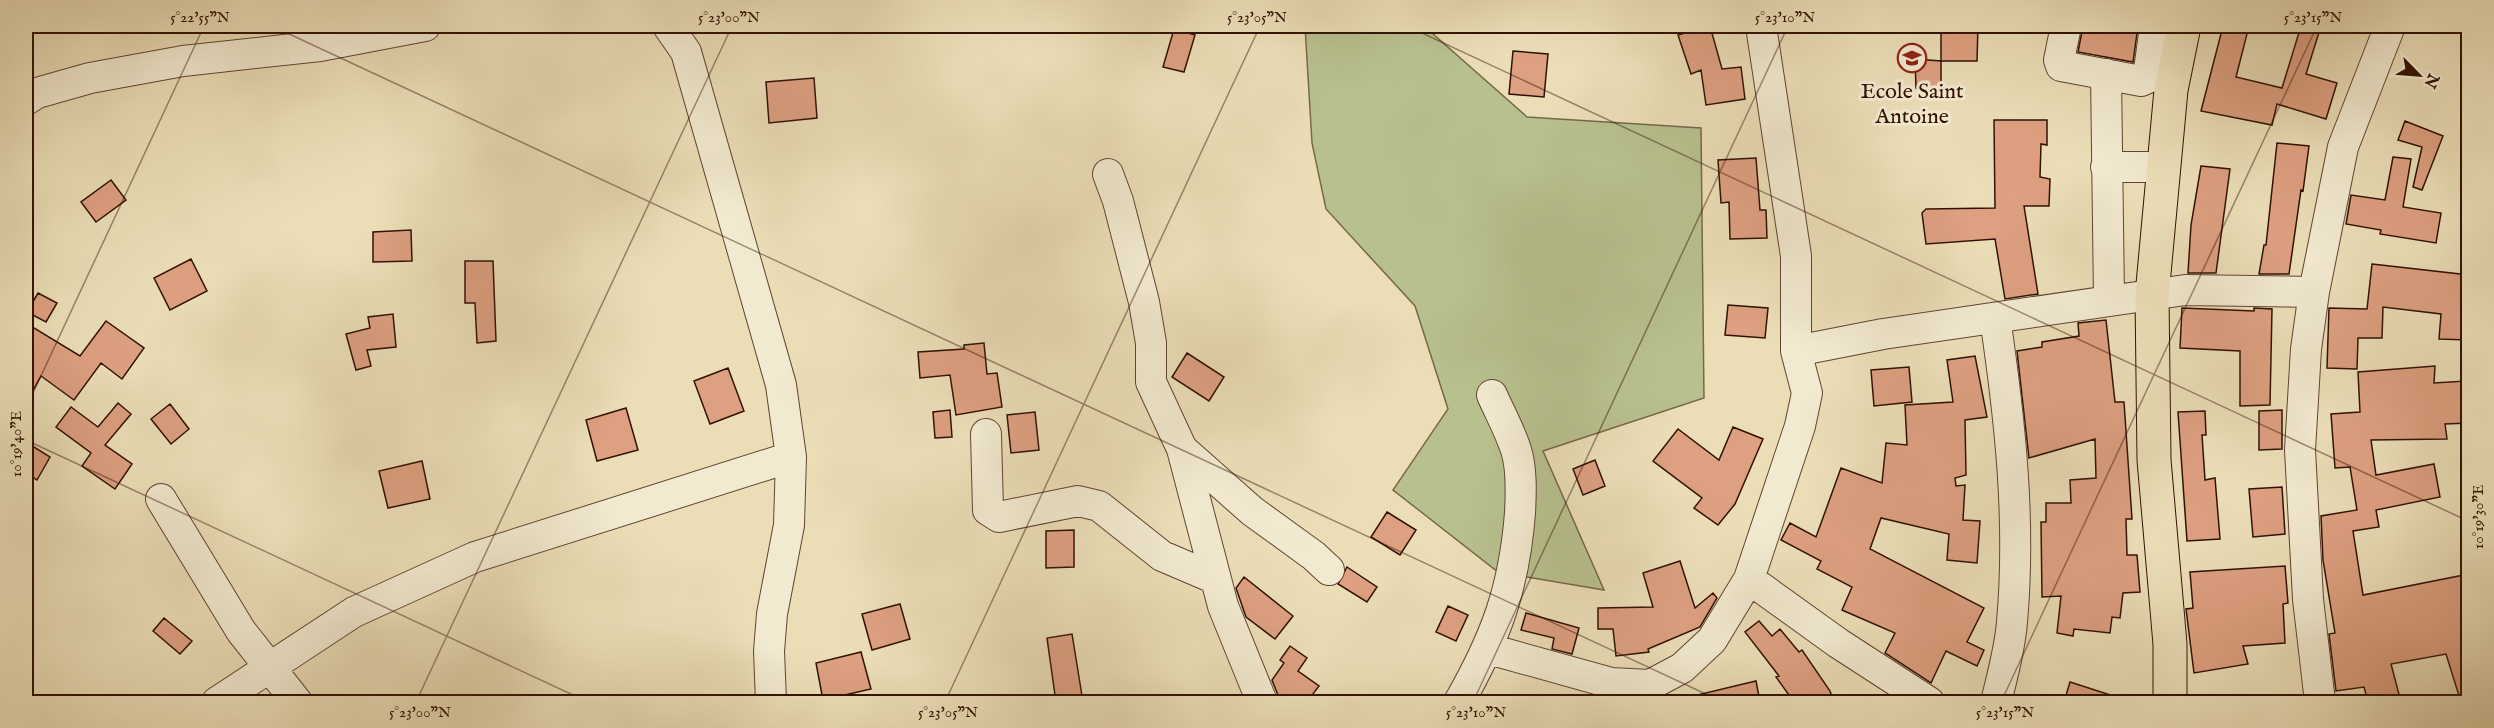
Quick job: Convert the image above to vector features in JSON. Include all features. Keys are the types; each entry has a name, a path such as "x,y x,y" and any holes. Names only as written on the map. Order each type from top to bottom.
{"main road":[{"path":"2170,702 2170,644 2154,460 2152,295 2171,90 2184,26"}],"street":[{"path":"26,99 37,93 90,78 171,63 320,46 425,26"},
{"path":"668,26 686,52 781,385 791,457 789,525 772,614 769,651 771,702"},
{"path":"1489,649 1611,683 1650,685 1682,668 1712,640 1749,579 1800,426 1807,393 1796,351 1796,256 1761,26"},
{"path":"2066,26 2059,60 2061,66 2141,81 2148,78 2155,26"},
{"path":"2320,702 2308,599 2300,450 2306,349 2314,292 2343,147 2390,26"},
{"path":"2106,74 2109,299"},
{"path":"2106,167 2163,167"},
{"path":"1108,174 1118,201 1144,302 1151,343 1151,382 1182,449 1223,606 1262,702"},
{"path":"1796,351 1883,334 2109,299 2185,290 2314,292"},
{"path":"1995,318 2014,478 2012,624 1996,702"},
{"path":"1459,702 1489,649 1507,600 1517,548 1521,497 1516,451 1492,395"},
{"path":"986,434 988,510 999,517 1078,501 1099,506 1162,556 1216,579"},
{"path":"1182,449 1252,512 1314,556 1329,570"},
{"path":"217,702 354,612 475,557 791,457"},
{"path":"161,498 241,631 267,668 297,702"},
{"path":"1749,579 1838,643 1929,702"}],"green space":[{"path":"1305,26 1424,26 1527,117 1701,128 1704,398 1543,451 1604,590 1498,572 1393,490 1448,409 1415,306 1326,209 1312,143"}],"building":[{"path":"1710,26 1722,69 1741,67 1745,99 1706,105 1701,70 1691,74 1678,35"},
{"path":"1941,26 1978,26 1977,61 1941,61"},
{"path":"2083,26 2138,26 2133,62 2078,52"},
{"path":"2223,26 2249,26 2236,77 2282,88 2301,26 2321,26 2306,74 2337,83 2326,119 2277,104 2272,125 2201,111"},
{"path":"1174,29 1195,35 1184,72 1163,67"},
{"path":"1513,51 1548,54 1544,97 1509,94"},
{"path":"1915,59 1941,61 1941,89 1916,88"},
{"path":"814,78 817,118 769,123 766,82"},
{"path":"1994,120 2047,120 2047,145 2041,144 2040,177 2050,179 2049,206 2024,206 2038,294 2005,299 1995,239 1926,244 1922,213 1926,209 1995,208"},
{"path":"2405,121 2443,136 2422,190 2413,187 2422,147 2398,140"},
{"path":"2277,143 2309,146 2303,191 2301,190 2289,274 2259,274 2264,245 2266,245"},
{"path":"2393,157 2411,159 2403,207 2441,213 2436,243 2380,234 2381,230 2346,224 2351,195 2385,200"},
{"path":"1756,158 1760,210 1766,210 1767,238 1730,239 1729,202 1721,203 1718,160"},
{"path":"2201,166 2230,169 2216,273 2188,273 2191,225"},
{"path":"111,180 126,200 96,222 81,202"},
{"path":"411,230 412,261 373,262 373,232"},
{"path":"191,259 207,291 170,310 154,278"},
{"path":"465,261 493,261 496,341 477,343 475,303 465,303"},
{"path":"2372,264 2469,275 2469,340 2439,339 2441,314 2383,307 2382,338 2358,338 2357,369 2327,368 2329,308 2367,309"},
{"path":"38,293 57,303 46,322 27,312"},
{"path":"1728,305 1768,308 1765,338 1725,335"},
{"path":"2182,308 2254,311 2254,308 2272,309 2270,405 2240,406 2240,351 2180,348"},
{"path":"393,314 396,347 367,350 371,366 356,370 346,334 370,328 368,317"},
{"path":"2106,320 2115,402 2124,402 2132,519 2126,519 2127,555 2137,555 2140,592 2123,593 2120,618 2112,617 2110,633 2074,629 2073,636 2057,633 2061,596 2042,597 2041,522 2046,522 2046,503 2071,503 2070,480 2096,478 2095,439 2029,458 2017,351 2042,347 2042,342 2079,336 2078,323"},
{"path":"106,321 144,348 122,379 101,363 74,400 41,376 26,403 26,323 80,356"},
{"path":"984,343 987,374 997,373 1002,407 956,415 950,375 920,378 918,352 964,349 964,345"},
{"path":"1187,353 1224,377 1209,401 1172,377"},
{"path":"1975,356 1987,417 1965,420 1966,475 1955,478 1956,486 1965,485 1963,520 1980,521 1977,563 1947,560 1949,534 1881,518 1870,549 1984,608 1967,642 1984,650 1977,666 1946,651 1931,683 1885,653 1895,633 1842,610 1852,587 1817,569 1821,561 1781,540 1790,523 1816,537 1841,468 1882,483 1886,443 1907,445 1905,405 1953,402 1947,360"},
{"path":"2435,366 2434,383 2466,381 2468,423 2445,424 2447,439 2371,440 2376,475 2434,464 2440,497 2376,510 2379,527 2353,531 2363,595 2469,574 2469,702 2461,702 2446,654 2391,664 2401,702 2368,702 2364,687 2336,691 2329,634 2335,633 2323,560 2321,516 2357,510 2350,467 2335,468 2331,414 2360,412 2358,372"},
{"path":"1909,367 1912,402 1874,406 1871,370"},
{"path":"728,368 744,411 710,424 694,381"},
{"path":"118,403 131,414 105,445 132,464 115,489 82,466 91,453 56,427 71,407 98,427"},
{"path":"170,404 189,429 171,444 151,419"},
{"path":"626,408 638,450 597,461 586,420"},
{"path":"950,410 952,437 935,438 933,412"},
{"path":"2282,410 2282,449 2259,450 2259,411"},
{"path":"2205,411 2206,435 2202,435 2205,480 2215,478 2220,539 2187,541 2178,412"},
{"path":"1035,412 1039,450 1011,453 1007,415"},
{"path":"1733,427 1763,439 1735,504 1718,525 1694,508 1702,498 1653,461 1678,429 1719,460"},
{"path":"26,442 50,457 37,480 26,473"},
{"path":"1595,460 1605,486 1583,495 1573,469"},
{"path":"422,461 430,499 388,508 379,471"},
{"path":"2282,487 2285,534 2253,537 2249,489"},
{"path":"1387,512 1416,530 1400,555 1371,537"},
{"path":"1074,530 1074,567 1046,568 1046,531"},
{"path":"1680,561 1695,608 1713,593 1717,598 1700,627 1648,649 1649,652 1616,656 1613,629 1598,629 1598,608 1653,607 1643,573"},
{"path":"2285,566 2288,603 2283,604 2285,643 2243,646 2248,664 2194,673 2186,609 2193,608 2190,572"},
{"path":"1347,567 1377,587 1367,602 1338,584"},
{"path":"1244,577 1293,616 1275,639 1246,617 1236,588"},
{"path":"900,604 910,639 872,650 862,614"},
{"path":"1448,606 1468,615 1456,641 1436,632"},
{"path":"1526,613 1579,628 1572,654 1552,649 1554,638 1521,630"},
{"path":"164,618 192,641 180,654 153,631"},
{"path":"1759,621 1772,636 1780,629 1799,652 1802,650 1830,691 1834,702 1794,702 1776,677 1779,676 1745,632"},
{"path":"1072,634 1083,702 1056,702 1047,638"},
{"path":"1290,646 1307,658 1298,671 1319,686 1307,702 1288,702 1278,695 1272,680 1284,663 1280,660"},
{"path":"861,652 871,689 823,700 816,663"},
{"path":"1756,681 1760,702 1694,702 1693,696"},
{"path":"2070,682 2123,699 2123,702 2064,702"}],"place":[{"name":"Ecole Saint Antoine","path":"1912,58"}]}
